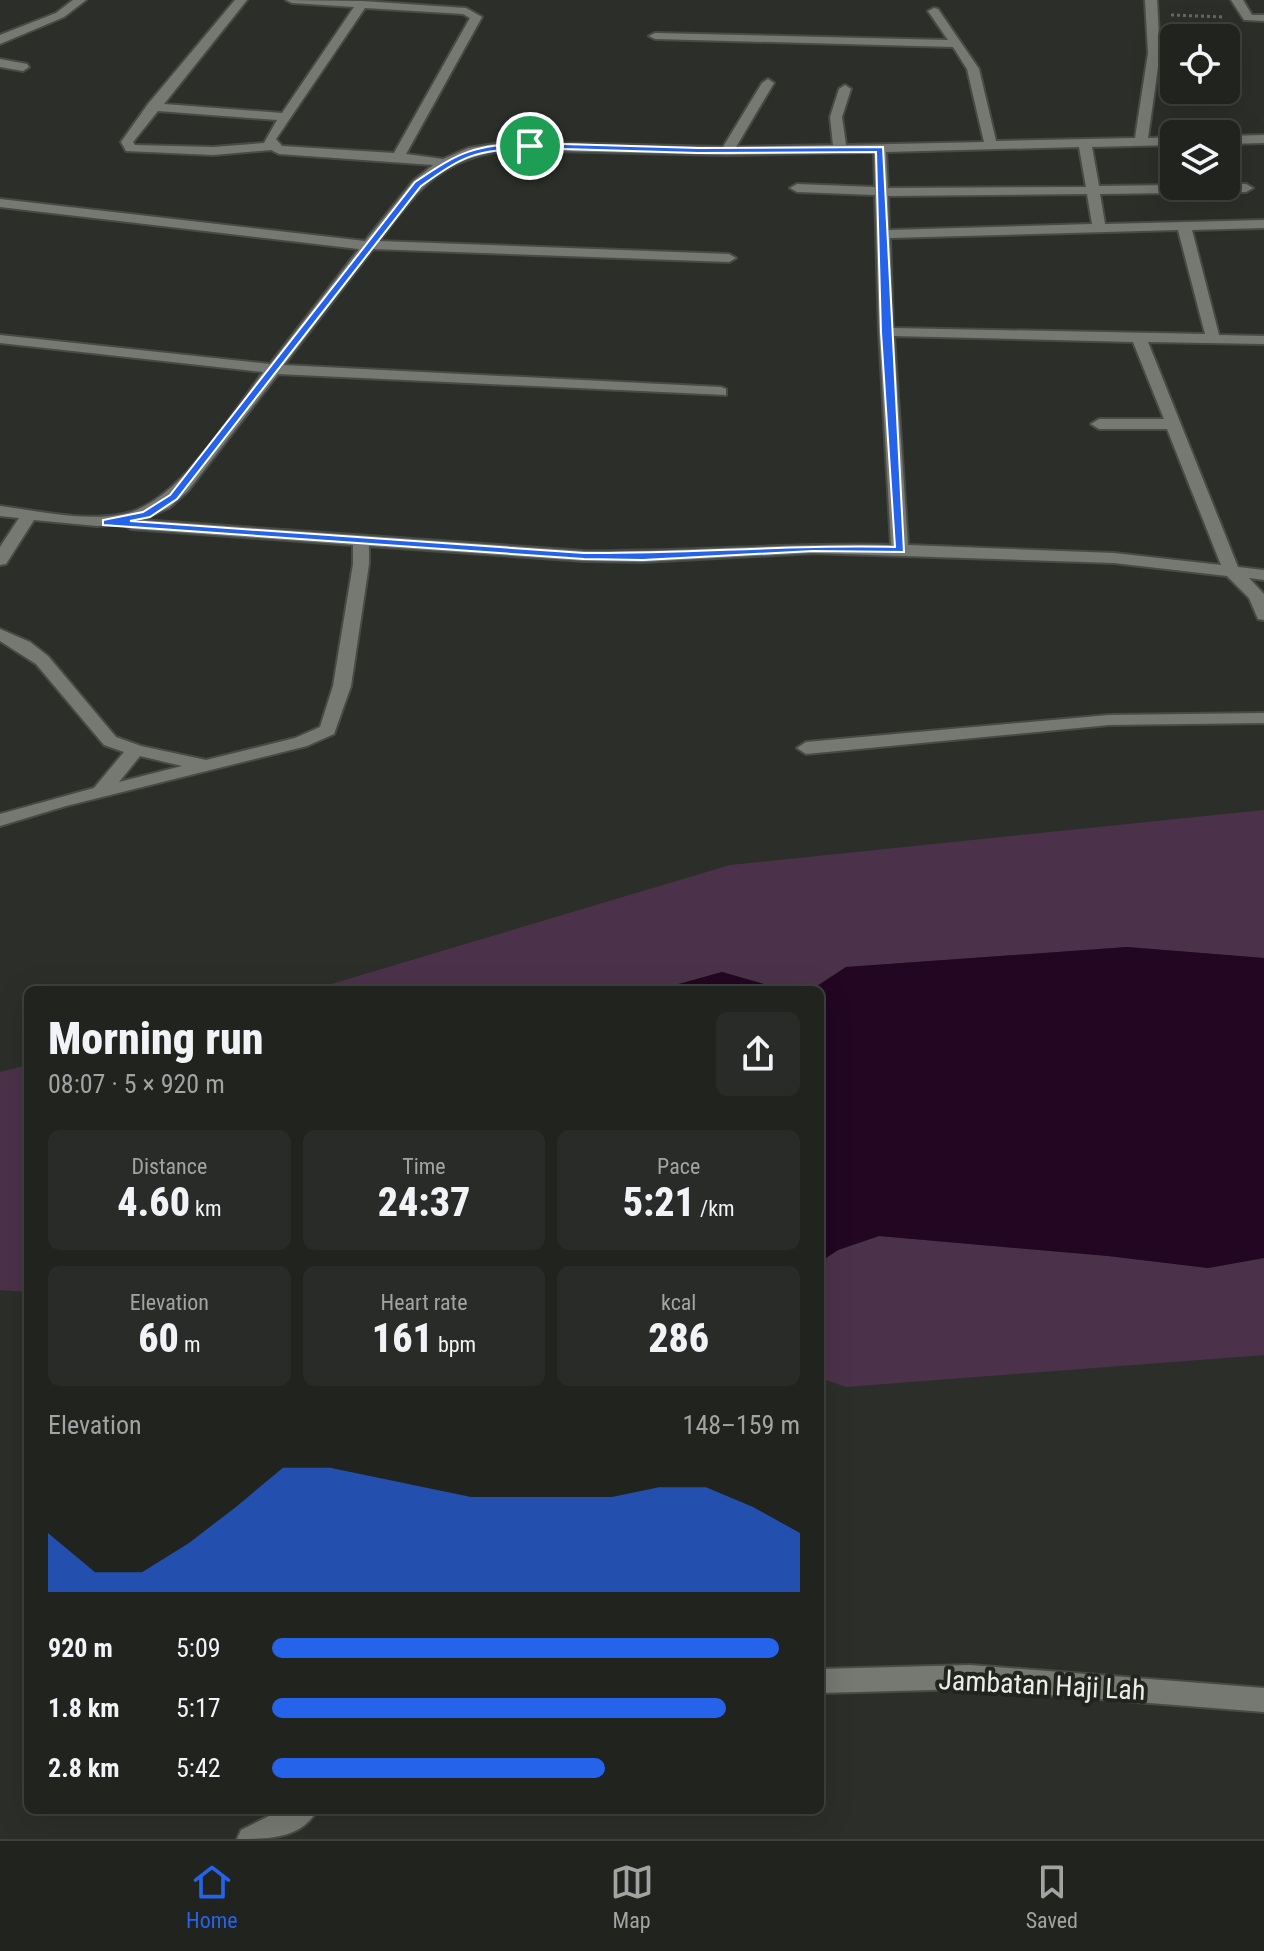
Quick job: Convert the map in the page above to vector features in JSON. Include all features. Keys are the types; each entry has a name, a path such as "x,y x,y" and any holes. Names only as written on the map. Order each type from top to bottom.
{"street":[{"path":"0,40 27,26 60,15 80,0"},
{"path":"241,0 152,107 127,142 130,148 213,151 273,146 291,151 444,163"},
{"path":"292,0 469,5 476,17 398,157"},
{"path":"1141,142 1151,80 1154,15 1151,0"},
{"path":"1237,0 1248,18 1264,18"},
{"path":"273,146 270,139 362,4"},
{"path":"934,11 978,80 991,146"},
{"path":"655,36 957,44"},
{"path":"0,63 23,67"},
{"path":"727,151 768,83"},
{"path":"840,150 836,117 845,89"},
{"path":"152,107 285,117"},
{"path":"1240,140 1264,139"},
{"path":"107,523 146,515 174,497 418,184 444,163 472,151 506,146 840,150 880,155 1086,149 1160,141"},
{"path":"880,155 991,146 1160,153"},
{"path":"1086,149 1099,228"},
{"path":"880,155 886,332 900,550"},
{"path":"797,188 882,191 1246,188"},
{"path":"0,203 370,245 729,258"},
{"path":"883,234 1264,224"},
{"path":"1184,226 1213,339"},
{"path":"886,332 1264,340"},
{"path":"1139,338 1231,570 1257,596 1264,615"},
{"path":"0,339 273,369 721,392"},
{"path":"1099,424 1173,424"},
{"path":"0,511 107,523 584,556 643,557 813,548 1074,554 1264,575"},
{"path":"0,560 29,515"},
{"path":"0,820 319,737 328,730 342,686 361,564 361,540"},
{"path":"0,634 24,646 42,660 110,741 136,750 206,765"},
{"path":"806,748 1109,720 1264,718"},
{"path":"100,792 136,750"},
{"name":"Jambatan Haji Lah","path":"824,1681 970,1677 1264,1700"},
{"path":"251,1839 283,1825 298,1814"}],"path":[{"path":"1154,15 1248,18"}],"shaded area":[{"path":"1264,810 1264,958 1127,947 846,967 817,986 771,986 722,972 671,986 324,986 730,865"},
{"path":"1127,947 1264,958 1264,1258 1208,1268 879,1236 838,1250 824,1259 824,986 817,986 846,967"},
{"path":"722,972 771,986 671,986"},
{"path":"24,1066 24,1292 0,1290 0,1072"},
{"path":"879,1236 1208,1268 1264,1258 1264,1355 846,1387 824,1379 824,1259 838,1250"}],"route":[{"path":"530,146 698,151 880,149 886,332 900,550 813,548 643,557 584,556 107,523 146,515 174,497 418,184 444,163 472,151 530,146"}]}
